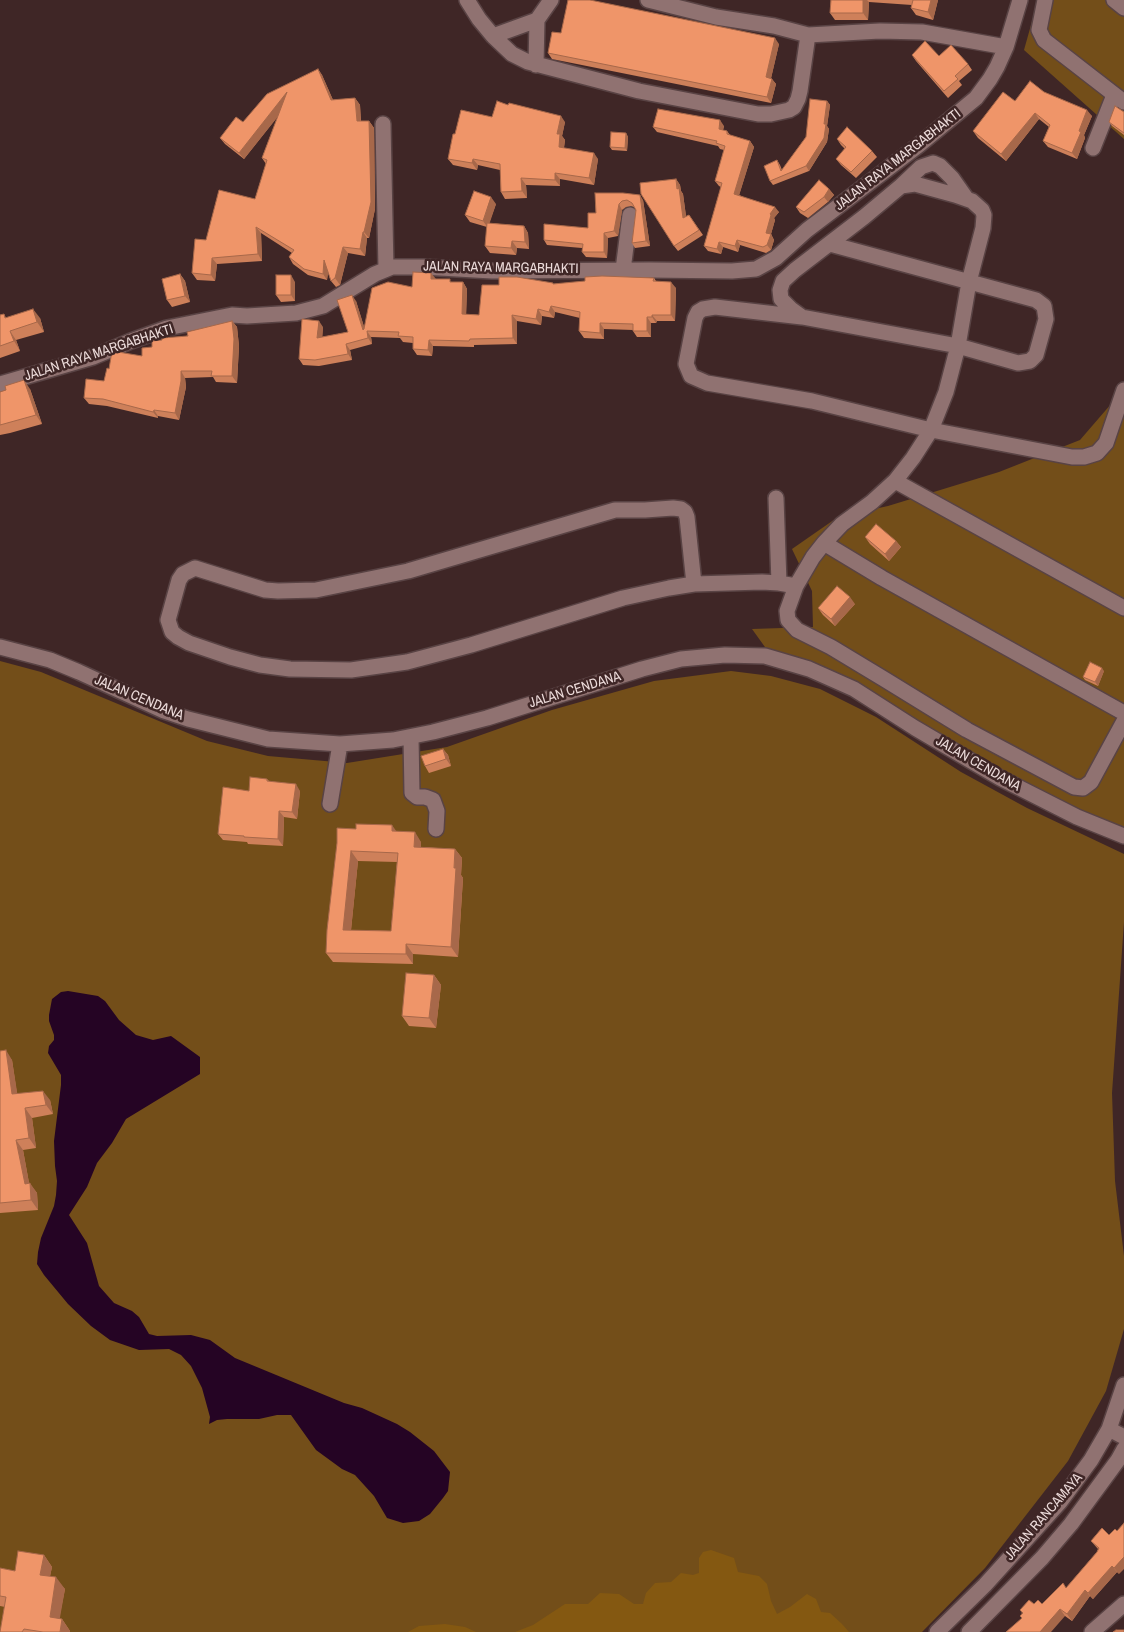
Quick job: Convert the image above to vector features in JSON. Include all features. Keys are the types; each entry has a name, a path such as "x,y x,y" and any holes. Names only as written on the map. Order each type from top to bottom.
{"street":[{"path":"467,0 478,18 493,36 521,60 639,91 758,114 771,114 789,110 794,106 798,99 808,35"},
{"path":"536,65 537,20 551,0"},
{"path":"655,0 716,17 774,26 808,35 880,31 922,32 1006,46"},
{"name":"JALAN RAYA MARGABHAKTI","path":"0,384 93,357 167,328 232,315 296,313 323,306 386,269 408,266 468,270 732,272 756,269 776,258 807,230 919,145 980,94 990,79 1006,46 1020,0"},
{"path":"1045,0 1039,30 1044,40 1119,98 1093,148"},
{"path":"1114,0 1124,8"},
{"path":"493,36 537,20"},
{"path":"383,124 386,269"},
{"path":"802,317 781,299 781,285 787,276 830,244 901,186 921,167 928,164 940,166 952,178 966,198 982,210 984,220 981,242 969,282 958,346 946,392 931,430 895,481 872,502 842,524 824,543 796,586 787,611 788,620 794,628 831,647 967,730 1074,787 1083,788 1091,782 1124,721"},
{"path":"901,186 915,184 966,198"},
{"path":"623,270 630,214"},
{"path":"830,244 1036,300 1044,306 1046,319 1036,355 1033,360 1018,363 958,346 802,317 715,307 703,309 698,312 695,318 686,364 691,376 707,383 812,401 931,430 1084,457 1097,452 1106,442 1124,390"},
{"path":"895,481 1124,608"},
{"path":"776,498 779,583"},
{"path":"694,584 685,512 677,508 615,510 408,571 316,590 265,590 195,568 183,574 178,580 168,620 172,632 178,637 196,646 230,657 260,665 290,669 351,670 407,662 517,631 623,598 654,591 694,584 779,583 796,586"},
{"path":"824,543 882,578 1124,713"},
{"name":"JALAN CENDANA","path":"0,647 50,660 164,712 188,719 268,739 340,744 411,737 487,718 663,663 704,656 765,656 809,668 854,689 915,728 1000,778 1078,817 1124,836"},
{"path":"411,737 412,793 417,797 433,800 437,811 436,829"},
{"path":"330,804 340,744"},
{"name":"JALAN RANCAMAYA","path":"937,1632 984,1585 1065,1496 1091,1460 1109,1430 1124,1385"},
{"path":"1109,1430 1124,1437"},
{"name":"JALAN RANCAMAYA","path":"969,1632 1042,1558 1076,1517 1124,1449"},
{"path":"1023,1543 1042,1558"},
{"path":"1092,1632 1124,1604"}],"shaded area":[{"path":"1038,0 1124,0 1124,139 1024,50"},
{"path":"1124,389 1124,829 976,762 957,749 770,654 752,629 813,627 812,591 792,549 838,517 888,506 999,472 1080,440"},
{"path":"0,661 41,672 207,741 268,756 347,763 447,747 552,710 654,681 731,671 771,676 820,689 876,717 961,772 1027,808 1124,854 1124,922 1112,1093 1115,1181 1124,1256 1124,1329 1106,1391 1068,1461 985,1568 922,1632 0,1632"},
{"path":"68,991 98,996 105,1001 119,1020 136,1035 153,1040 171,1036 200,1057 200,1074 126,1119 112,1143 97,1163 87,1187 69,1215 87,1243 99,1286 114,1303 132,1311 139,1317 149,1334 157,1336 191,1335 210,1340 235,1358 344,1403 362,1408 410,1432 434,1451 450,1472 448,1491 430,1514 419,1521 403,1523 387,1518 374,1496 355,1475 342,1469 316,1450 291,1415 277,1415 259,1419 217,1420 209,1424 210,1417 202,1388 191,1366 181,1355 169,1349 139,1350 110,1340 91,1326 68,1304 44,1275 37,1264 38,1252 56,1195 57,1181 54,1141 61,1085 61,1075 48,1053 49,1046 54,1040 49,1015 52,999 61,992"},
{"path":"711,1550 734,1558 738,1572 759,1576 767,1584 771,1601 777,1614 807,1594 816,1599 821,1612 830,1613 849,1632 515,1632 533,1625 565,1604 588,1604 600,1593 619,1594 634,1604 643,1604 646,1593 655,1583 671,1582 681,1573 693,1575 699,1573 699,1558 703,1552"},
{"path":"445,1624 465,1627 476,1632 408,1632 419,1626"}],"building":[{"path":"568,0 590,0 775,38 766,77 772,79 767,97 548,53 552,32 561,33"},
{"path":"831,0 863,0 863,13 830,13"},
{"path":"913,0 931,0 928,12 911,8"},
{"path":"925,41 939,56 951,45 968,64 955,76 958,79 944,91 912,55"},
{"path":"318,69 331,100 355,98 357,121 369,121 371,202 360,249 343,247 335,278 331,281 324,260 323,274 304,269 289,257 294,250 256,227 258,254 212,258 211,275 192,273 195,239 206,240 219,190 255,199 267,160 262,158 287,92 239,153 220,138 236,117 243,122 267,94"},
{"path":"1030,81 1044,92 1087,110 1079,131 1081,132 1072,153 1043,141 1050,125 1035,113 1001,154 973,131 1003,92 1015,101"},
{"path":"810,99 827,101 824,138 806,166 770,181 764,166 777,160 781,171 806,137"},
{"path":"497,101 561,116 557,134 560,134 559,147 594,153 589,178 555,173 555,180 521,178 522,191 501,192 500,164 473,159 472,163 448,159 453,134 455,134 461,110 492,117"},
{"path":"1115,106 1124,112 1124,133 1109,122"},
{"path":"658,109 720,120 719,129 727,131 727,134 750,141 734,194 775,207 770,214 766,233 771,234 767,245 763,247 737,240 735,246 719,242 717,249 704,246 722,183 715,181 725,146 716,143 717,141 653,127"},
{"path":"847,127 872,151 851,172 836,159 846,147 837,139"},
{"path":"611,132 626,133 625,148 610,147"},
{"path":"676,179 683,218 689,215 699,230 674,246 641,194 640,183"},
{"path":"819,180 829,189 824,197 804,212 796,207"},
{"path":"474,191 491,197 483,221 465,215"},
{"path":"595,193 640,195 646,241 632,243 636,210 632,203 627,200 619,204 614,231 604,233 604,252 582,252 583,244 544,240 544,224 588,228 588,213 596,213"},
{"path":"487,223 524,226 525,242 512,241 511,248 485,246"},
{"path":"413,272 431,273 431,279 450,279 450,282 463,282 462,314 479,315 482,285 499,285 499,277 517,277 553,284 585,281 585,277 654,278 653,281 671,282 671,315 652,315 652,317 647,317 647,331 633,331 633,324 600,323 600,333 579,331 580,312 551,306 549,312 538,309 536,319 512,315 513,338 470,339 469,341 429,340 428,350 413,349 413,337 398,336 399,332 367,331 368,338 346,344 348,354 315,360 299,359 302,319 319,321 317,338 348,332 337,300 352,295 363,330 372,288 388,282 412,287"},
{"path":"180,274 185,296 167,300 162,279"},
{"path":"276,275 291,275 291,295 276,295"},
{"path":"33,309 37,322 10,331 14,341 0,346 0,315 4,314 5,318"},
{"path":"232,321 234,339 232,376 211,376 212,371 181,371 175,413 154,410 153,412 103,399 84,398 86,379 104,381 107,368 109,369 112,351 142,356 142,348 152,347 152,341 162,340 162,338 188,336 187,332"},
{"path":"24,380 36,415 0,425 0,392 6,390 5,386"},
{"path":"876,524 896,541 885,554 865,537"},
{"path":"837,586 850,597 831,619 818,608"},
{"path":"1090,662 1102,668 1095,682 1083,677"},
{"path":"443,749 446,759 425,766 421,756"},
{"path":"250,777 296,784 292,812 279,811 278,839 218,834 223,787 249,791"},
{"path":"356,824 392,825 392,831 415,832 414,847 455,849 454,868 456,868 451,947 406,944 406,954 326,953 337,828 356,829","holes":["351,851 398,853 391,931 343,930"]},
{"path":"406,973 434,975 429,1018 402,1016"},
{"path":"6,1050 12,1094 43,1091 46,1105 25,1108 29,1138 16,1140 25,1184 30,1183 31,1200 0,1203 0,1051"},
{"path":"1124,1523 1124,1557 1114,1568 1112,1566 1088,1593 1085,1590 1067,1614 1060,1609 1040,1632 1006,1632 1022,1618 1020,1616 1023,1613 1020,1610 1029,1600 1034,1604 1038,1600 1042,1604 1063,1583 1066,1588 1097,1552 1099,1548 1091,1541 1102,1528 1109,1535 1115,1529 1117,1531"},
{"path":"18,1551 44,1555 40,1575 56,1577 50,1617 62,1619 60,1632 24,1629 22,1632 0,1632 6,1597 0,1596 0,1568 15,1571"},
{"path":"1124,1630 1124,1632 1113,1632"}]}
